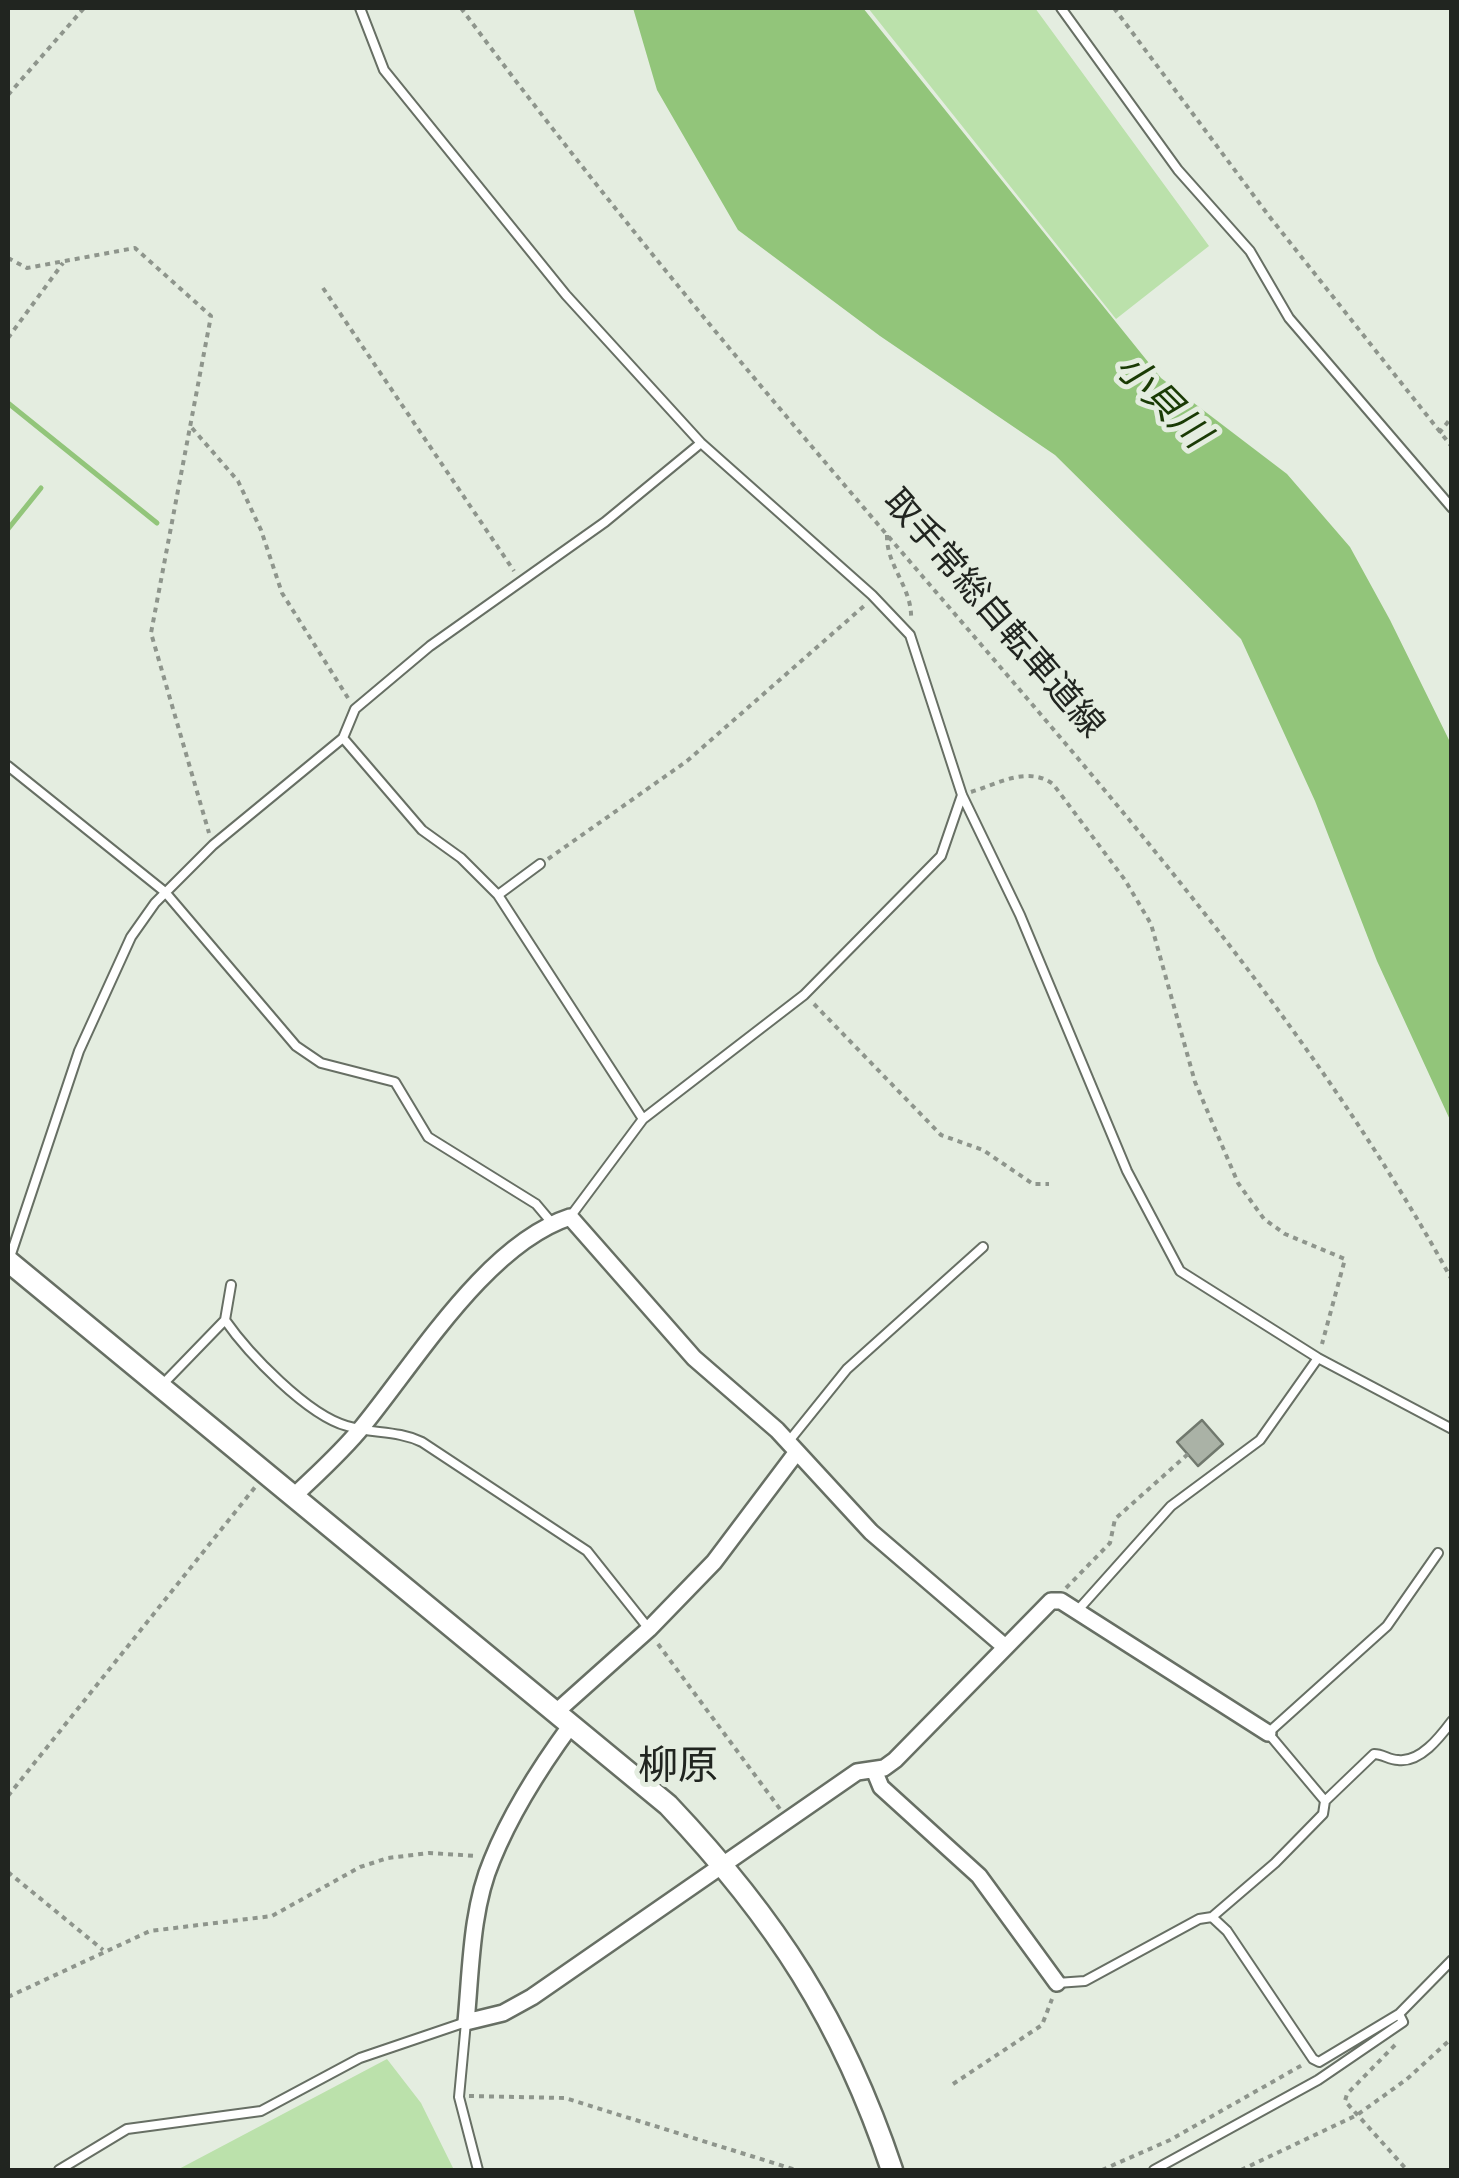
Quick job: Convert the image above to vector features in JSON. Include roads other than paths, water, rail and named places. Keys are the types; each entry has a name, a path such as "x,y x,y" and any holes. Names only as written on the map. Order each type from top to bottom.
{"street":[{"path":"293,1498 362,1428 488,1274 524,1240 570,1217 694,1358 792,1447 871,1532 1004,1646"},
{"path":"8,1262 668,1806 726,1866 786,1945 830,2021 871,2108 892,2170"},
{"path":"792,1447 714,1562 563,1719 491,1860 480,1903 466,2022 503,2013 532,1997 857,1772 874,1770 895,1760 1052,1601 1078,1611 1268,1732"},
{"path":"874,1770 881,1788 979,1876 1057,1983"}],"lane":[{"path":"360,8 384,70 566,295 700,443 872,595 910,635 962,795 1020,915 1127,1172 1180,1271 1318,1358 1452,1430"},
{"path":"1061,8 1178,170 1250,251 1289,318 1452,508"},
{"path":"8,1262 79,1051 131,937 165,892 212,845 343,738 356,709 520,579 605,522 700,443"},
{"path":"343,738 422,830 461,858 498,895 643,1119"},
{"path":"8,766 165,892 296,1046 321,1063 385,1076 395,1082 428,1138 536,1204 552,1223"},
{"path":"570,1217 643,1119 804,995 870,922 941,856 962,795"},
{"path":"498,895 540,864"},
{"path":"792,1447 847,1369 983,1247"},
{"path":"159,1388 225,1320 231,1285"},
{"path":"225,1320 257,1358 306,1402 341,1424 422,1442 570,1538 605,1570 649,1629"},
{"path":"1078,1611 1171,1506 1260,1440 1318,1358"},
{"path":"1325,1801 1268,1732 1387,1626 1438,1553"},
{"path":"1057,1983 1086,1981 1199,1919 1212,1917 1287,1851 1323,1814 1325,1801 1374,1754 1400,1761 1410,1758 1430,1746 1452,1721"},
{"path":"1212,1917 1227,1931 1313,2059 1320,2062 1401,2018"},
{"path":"1154,2170 1288,2098 1401,2018 1452,1960"},
{"path":"59,2170 128,2129 261,2111 360,2058 466,2022 459,2097 478,2170"}],"water":[{"name":"小貝川","path":"633,8 863,8 1161,378 1287,474 1350,547 1451,744 1451,1122 1377,961 1315,801 1241,639 1055,455 880,336 738,230 657,90"}],"waterway":[{"path":"8,403 157,523"},
{"path":"8,529 41,488"}],"district":[{"name":"柳原","path":"678,1769"}]}
